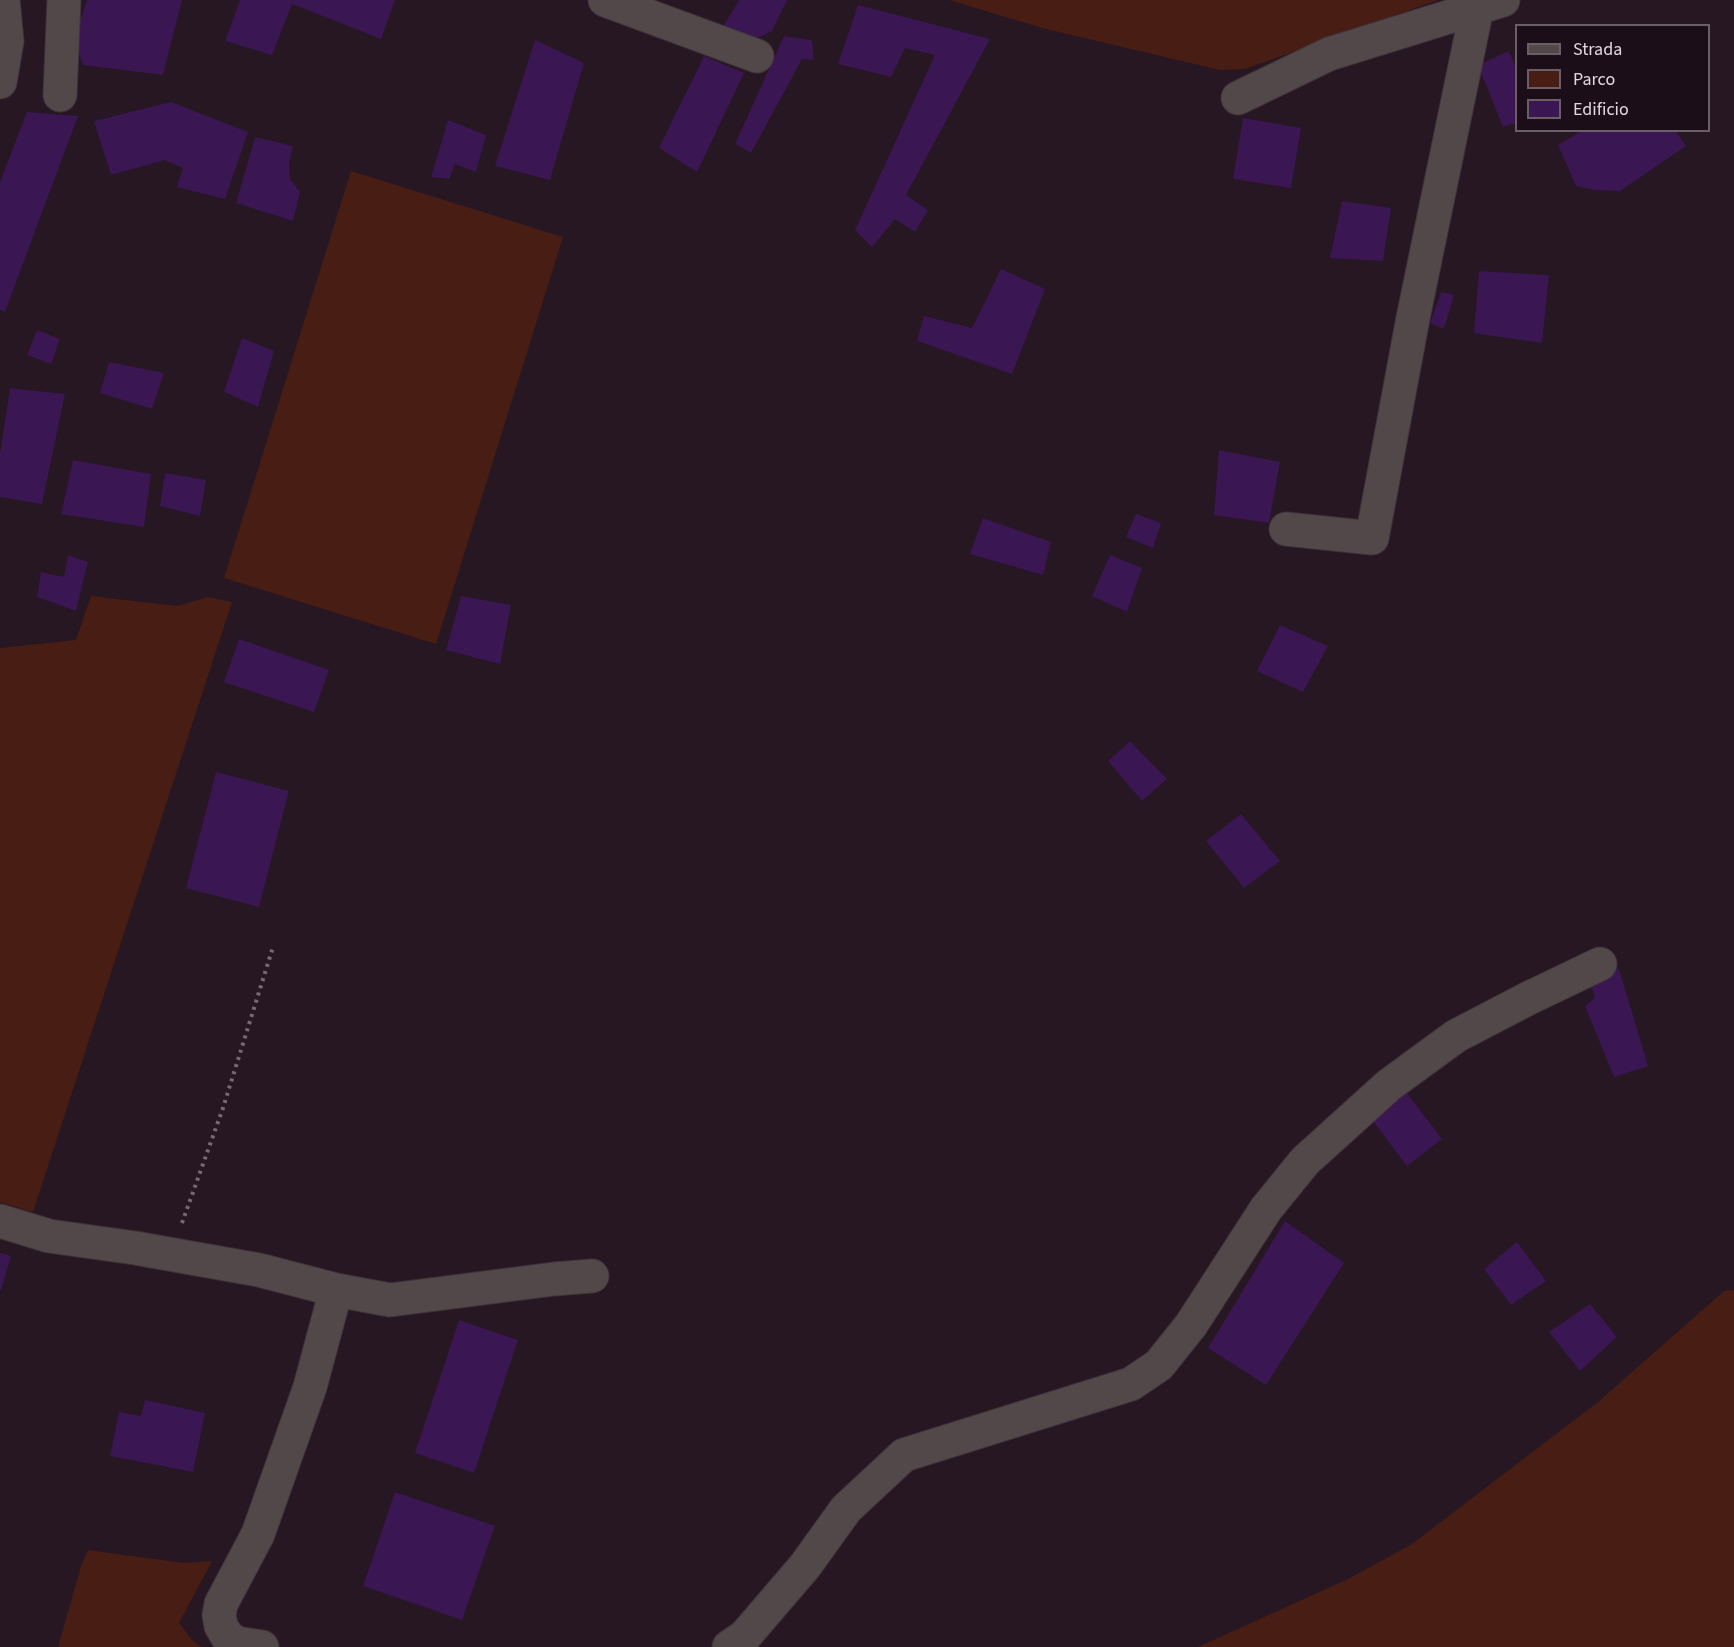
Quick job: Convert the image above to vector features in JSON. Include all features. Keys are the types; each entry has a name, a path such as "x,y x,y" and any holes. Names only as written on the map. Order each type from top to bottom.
{"street":[{"path":"0,82 7,41 3,0"},
{"path":"60,95 64,0"},
{"path":"605,0 757,56"},
{"path":"1238,98 1329,54 1490,4"},
{"path":"1286,529 1372,538 1416,306 1490,4"},
{"path":"729,1647 745,1636 798,1575 846,1509 904,1455 1131,1384 1159,1365 1191,1325 1266,1209 1305,1161 1389,1085 1456,1036 1600,964"},
{"path":"0,1221 49,1236 259,1270 336,1290 390,1300 592,1276"},
{"path":"262,1647 236,1643 227,1636 221,1626 219,1615 221,1604 258,1534 310,1387 336,1290"}],"path":[{"path":"167,1255 178,1233 223,1108 273,947"}],"green space":[{"path":"949,0 1438,0 1245,69 1220,70 1042,28"},
{"path":"351,171 563,237 436,644 224,578"},
{"path":"91,596 177,606 208,597 232,602 33,1212 0,1202 0,648 76,640"},
{"path":"1734,1290 1734,1647 1198,1647 1348,1579 1412,1544 1598,1402 1724,1291"},
{"path":"88,1550 184,1563 212,1561 179,1623 192,1640 202,1647 58,1647 81,1566"}],"building":[{"path":"87,0 182,0 163,75 83,65 74,40"},
{"path":"240,0 395,0 381,39 292,4 272,55 225,41"},
{"path":"739,0 787,0 772,31 747,43 721,30"},
{"path":"858,5 990,39 906,195 928,210 915,232 895,219 872,247 855,230 935,55 905,48 891,77 838,64"},
{"path":"784,36 812,40 814,60 802,59 751,153 735,144"},
{"path":"535,40 584,63 550,180 495,166"},
{"path":"1509,51 1515,66 1515,123 1503,127 1478,65"},
{"path":"704,56 744,73 697,172 659,148"},
{"path":"171,102 248,132 225,199 177,187 183,168 165,160 111,175 94,121"},
{"path":"27,112 78,116 5,312 0,310 0,182"},
{"path":"1243,118 1301,128 1291,188 1233,179"},
{"path":"448,120 486,135 476,172 455,164 449,179 431,177"},
{"path":"1580,132 1676,132 1686,146 1620,191 1594,190 1576,186 1558,145"},
{"path":"255,137 293,146 289,162 290,179 300,192 293,221 236,203"},
{"path":"1342,201 1391,208 1383,261 1330,258"},
{"path":"1001,269 1045,289 1012,374 917,341 924,316 972,328"},
{"path":"1479,271 1549,275 1542,343 1474,333"},
{"path":"1441,292 1454,295 1444,329 1430,323"},
{"path":"37,330 60,339 51,364 27,355"},
{"path":"242,338 274,351 258,407 224,392"},
{"path":"109,362 164,373 152,409 100,393"},
{"path":"10,388 65,394 42,504 0,497 0,454"},
{"path":"1219,450 1280,462 1269,523 1214,515"},
{"path":"73,460 151,474 144,527 61,514"},
{"path":"165,473 206,480 200,516 160,506"},
{"path":"1136,514 1161,523 1153,548 1126,537"},
{"path":"983,518 1051,542 1043,575 970,554"},
{"path":"68,555 88,562 76,611 37,597 41,572 64,577"},
{"path":"1110,555 1142,568 1127,612 1092,596"},
{"path":"461,596 511,605 500,664 446,650"},
{"path":"1280,625 1328,646 1303,692 1257,671"},
{"path":"239,639 329,670 314,712 224,682"},
{"path":"1130,741 1167,779 1142,801 1108,761"},
{"path":"216,772 289,791 259,907 186,888"},
{"path":"1241,814 1280,861 1244,888 1206,841"},
{"path":"1619,969 1648,1066 1614,1077 1585,1006 1595,998 1589,978"},
{"path":"1407,1093 1442,1139 1407,1166 1372,1120"},
{"path":"1285,1221 1344,1263 1266,1385 1208,1348"},
{"path":"1517,1242 1546,1281 1511,1305 1484,1269"},
{"path":"0,1253 11,1256 1,1290 0,1290"},
{"path":"1590,1304 1617,1337 1580,1371 1549,1332"},
{"path":"459,1320 518,1340 474,1473 415,1453"},
{"path":"145,1400 205,1413 193,1472 110,1456 119,1412 141,1416"},
{"path":"395,1492 495,1526 462,1620 363,1586"}]}
